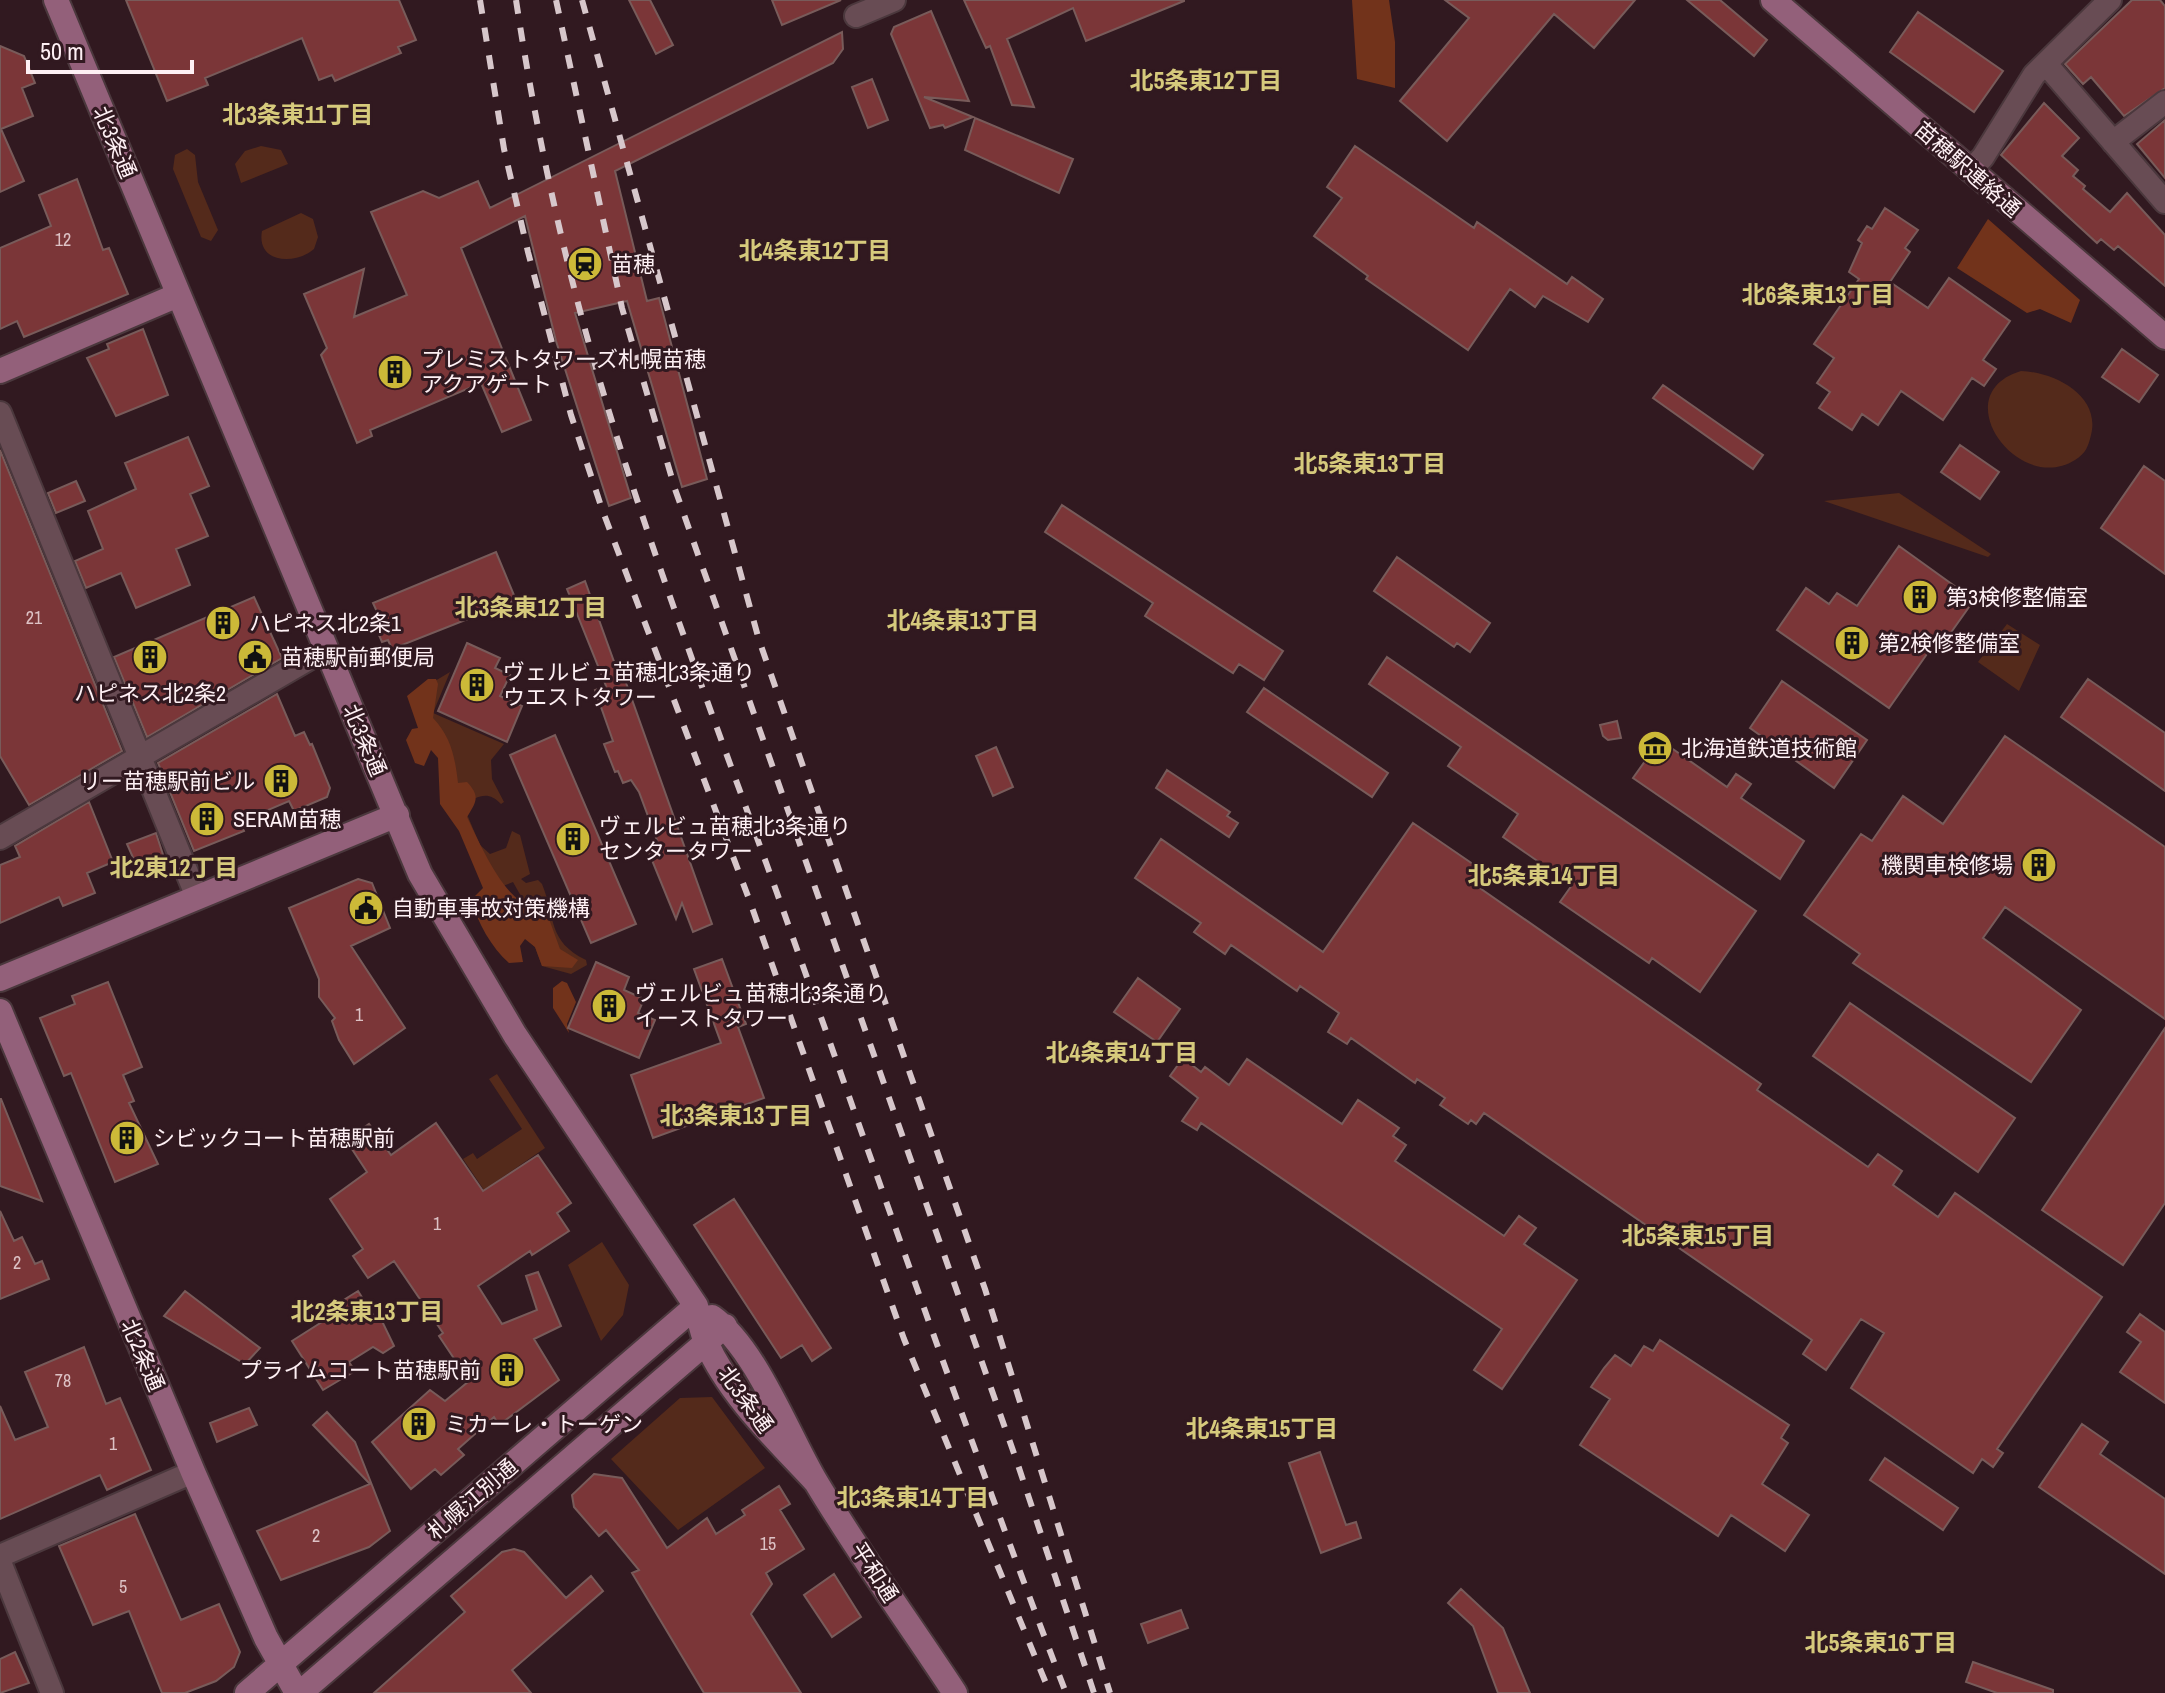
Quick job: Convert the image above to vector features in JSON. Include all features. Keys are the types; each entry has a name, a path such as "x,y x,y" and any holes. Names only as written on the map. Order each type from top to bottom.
{"street":[{"name":"北3条通","path":"56,0 420,874 449,928 515,1035 696,1306 706,1342 766,1429 815,1481"},
{"path":"856,16 894,0"},
{"name":"苗穂駅連絡通","path":"1773,0 2165,337"},
{"path":"1970,171 1983,157 2034,75 2110,0"},
{"path":"2046,64 2165,202"},
{"path":"2113,142 2165,102"},
{"path":"0,371 178,295"},
{"path":"0,413 197,897"},
{"path":"0,838 326,649"},
{"path":"0,979 397,815"},
{"name":"北2条通","path":"0,1011 193,1472 279,1666 299,1693"},
{"name":"北3条通","path":"696,1306 725,1326"},
{"name":"札幌江別通","path":"247,1693 696,1306"},
{"name":"札幌江別通","path":"299,1693 725,1326"},
{"name":"平和通","path":"725,1326 782,1415 815,1481 955,1693"},
{"path":"52,1693 0,1559 193,1472"}],"shaded area":[{"path":"1352,0 1389,0 1395,42 1395,88 1357,79"},
{"path":"261,146 281,150 288,164 241,183 235,164 245,151"},
{"path":"187,149 195,155 198,182 218,230 211,241 201,237 173,169 175,155"},
{"path":"301,213 313,219 318,237 314,249 288,259 271,255 265,250 262,231"},
{"path":"1988,219 2080,300 2071,323 2040,309 2027,313 1957,268"},
{"path":"2021,371 2061,381 2082,398 2089,409 2092,421 2090,439 2084,452 2075,460 2053,467 2032,465 2013,454 1998,438 1989,419 1989,400 1999,383"},
{"path":"1899,493 1991,554 1988,557 1824,501"},
{"path":"2007,624 2040,645 2019,691 1978,662"},
{"path":"450,672 433,713 504,744 491,760 492,779 504,802 501,804 492,797 483,796 463,805 480,845 490,854 506,848 512,831 520,835 530,874 521,879 526,883 538,880 542,884 559,937 573,953 586,960 587,965 571,974 542,966 535,947 525,938 522,898 513,882 493,890 415,693"},
{"path":"428,679 436,679 438,684 433,718 451,748 458,783 467,782 474,791 475,803 467,817 477,838 508,890 526,903 539,904 548,916 560,949 578,960 572,968 542,966 535,947 525,939 520,946 523,962 509,963 496,950 481,926 471,900 483,888 459,831 440,804 438,758 431,750 424,766 415,763 406,740 412,729 418,728 407,696"},
{"path":"562,981 567,983 576,1002 567,1024 569,1033 553,1008 553,988"},
{"path":"497,1074 545,1148 484,1190 463,1159 473,1153 477,1159 522,1129 489,1079"},
{"path":"602,1242 629,1285 623,1315 601,1341 568,1265"},
{"path":"712,1397 765,1468 678,1530 611,1459 680,1398"}],"building":[{"path":"126,0 399,0 416,40 398,47 401,53 335,81 332,75 319,80 302,38 205,78 208,85 167,101"},
{"path":"629,0 650,0 673,45 656,54"},
{"path":"772,0 841,0 782,25"},
{"path":"964,0 1184,1 1086,41 1073,8 1007,39 1034,107 1012,105 990,46 986,48"},
{"path":"1445,0 1635,0 1594,48 1554,14 1447,141 1400,101 1469,18"},
{"path":"1687,0 1720,0 1767,40 1754,56"},
{"path":"2132,0 2160,0 2165,6 2165,88 2124,116 2091,77 2083,84 2065,64"},
{"path":"931,11 969,101 924,97 973,117 945,128 943,125 930,128 891,34 894,27"},
{"path":"1918,12 2003,71 1974,112 1890,52"},
{"path":"842,32 843,49 833,63 615,171 647,301 659,298 707,479 682,487 627,301 575,313 631,498 609,506 556,341 525,216 461,248 531,420 502,432 481,383 370,430 372,436 357,443 321,355 327,348 304,294 364,269 354,317 407,295 371,212 423,191 439,198 478,181 490,208"},
{"path":"0,46 24,56 35,83 22,88 33,116 1,129 24,181 0,192"},
{"path":"872,79 888,120 868,128 852,87"},
{"path":"2044,103 2079,138 2062,156 2078,170 2073,176 2085,186 2083,189 2110,212 2127,193 2165,235 2165,286 2118,246 2114,250 2101,239 2097,243 2001,155"},
{"path":"975,118 1073,159 1059,193 965,150"},
{"path":"2165,120 2165,178 2137,144"},
{"path":"1355,146 1474,228 1477,222 1567,284 1572,277 1603,299 1588,322 1543,296 1535,307 1510,289 1468,350 1366,279 1368,276 1314,236 1342,198 1327,187"},
{"path":"77,179 103,250 109,248 128,294 24,337 17,321 0,329 0,248 51,226 39,195"},
{"path":"1885,208 1918,230 1905,248 1910,252 1890,282 1928,308 1949,278 2010,321 1983,360 1996,369 1984,386 1972,378 1943,420 1901,391 1878,425 1862,414 1852,430 1819,408 1830,392 1817,383 1834,358 1814,344 1859,279 1849,272 1862,243 1858,240 1867,226 1872,229"},
{"path":"143,329 168,395 116,416 87,358 109,349 107,344"},
{"path":"2122,349 2158,375 2139,402 2102,377"},
{"path":"1663,385 1763,455 1753,469 1653,398"},
{"path":"188,437 209,486 190,494 208,536 176,549 190,585 136,608 121,573 86,588 75,561 103,549 88,511 136,489 125,463"},
{"path":"1960,445 1999,472 1980,499 1941,472"},
{"path":"0,450 122,751 29,805 0,756"},
{"path":"2144,466 2165,481 2165,574 2101,528"},
{"path":"76,481 85,501 56,513 48,493"},
{"path":"1062,505 1283,651 1264,680 1239,664 1233,673 1145,616 1153,603 1045,532"},
{"path":"1899,546 1974,600 1940,648 1934,644 1889,708 1777,630 1806,588 1829,604 1837,593 1857,606"},
{"path":"496,552 516,600 392,649 388,640 382,642 371,617 378,614 373,603"},
{"path":"1397,557 1490,623 1470,652 1457,643 1454,647 1374,591"},
{"path":"585,581 621,681 625,680 712,924 693,932 682,903 676,919 647,848 658,843 639,792 631,780 623,783 604,744 613,741 595,690 606,686 567,589"},
{"path":"254,597 282,658 147,737 114,657"},
{"name":"ヴェルビュ苗穂北3条通り ウエストタワー","path":"467,643 500,658 495,668 510,675 500,696 522,706 507,742 438,711"},
{"path":"1387,657 1756,911 1700,992 1652,958 1649,963 1560,902 1572,885 1503,837 1518,814 1448,766 1461,747 1369,684"},
{"path":"2088,679 2165,733 2165,791 2061,717"},
{"path":"1782,681 1867,740 1834,788 1750,728"},
{"path":"1264,688 1388,773 1372,797 1247,712"},
{"path":"277,694 295,736 304,732 312,744 330,788 327,797 294,811 289,801 240,822 244,831 194,851 158,763"},
{"path":"1617,721 1621,738 1608,740 1603,736 1600,725"},
{"name":"ヴェルビュ苗穂北3条通り センタータワー","path":"555,735 636,924 591,943 510,755"},
{"path":"2005,736 2165,847 2165,1019 2005,907 1983,938 2081,1010 2031,1082 1853,963 1860,954 1804,915 1861,834 1872,841 1903,796 1943,824"},
{"path":"1660,740 1727,787 1736,774 1751,784 1741,798 1804,841 1780,879 1633,778"},
{"path":"996,747 1013,787 993,796 976,756"},
{"path":"1167,770 1230,812 1227,816 1238,823 1229,837 1156,788"},
{"path":"89,802 113,862 87,873 95,893 63,906 59,897 0,923 0,865 20,857 15,846"},
{"path":"1413,823 1483,871 1474,884 1761,1084 1757,1090 1868,1167 1878,1154 1902,1171 1893,1185 1938,1217 1955,1193 2102,1297 1997,1449 2003,1453 1993,1467 1982,1459 1973,1473 1851,1388 1884,1333 1861,1319 1826,1370 1803,1354 1812,1340 1484,1113 1476,1124 1471,1120 1468,1124 1440,1105 1445,1098 1417,1079 1415,1083 1351,1038 1347,1044 1328,1032 1339,1013 1300,986 1297,991 1231,945 1225,954 1194,932 1201,923 1135,878 1161,839 1323,952"},
{"path":"156,833 167,867 142,878 127,844"},
{"path":"358,879 372,883 390,928 351,946 405,1028 354,1064 339,1040 332,1021 335,1018 319,997 319,979 289,908"},
{"path":"722,959 746,1024 738,1027 764,1098 653,1138 631,1075 721,1043 694,969"},
{"name":"ヴェルビュ苗穂北3条通り イーストタワー","path":"596,962 629,977 624,990 644,999 638,1013 655,1020 639,1058 568,1028"},
{"path":"1138,978 1180,1009 1157,1042 1114,1012"},
{"path":"108,982 142,1067 123,1075 134,1101 129,1103 158,1164 115,1182 71,1073 64,1076 40,1018 75,1004 72,996"},
{"path":"1850,1003 2015,1118 1978,1172 1813,1056"},
{"path":"2165,1028 2165,1203 2123,1265 2042,1210"},
{"path":"1183,1058 1201,1072 1205,1067 1229,1085 1247,1059 1342,1124 1358,1100 1399,1128 1393,1136 1406,1145 1395,1161 1504,1236 1519,1216 1536,1228 1524,1244 1577,1280 1502,1389 1474,1370 1502,1329 1201,1123 1197,1130 1182,1121 1198,1098 1170,1076"},
{"path":"1,1099 42,1201 0,1186"},
{"path":"436,1123 483,1191 538,1155 571,1203 557,1213 569,1231 532,1255 530,1251 478,1286 502,1324 537,1310 526,1276 538,1272 561,1326 534,1339 559,1380 499,1425 494,1417 458,1449 464,1455 441,1475 435,1469 411,1489 372,1442 430,1390 445,1401 469,1381 439,1336 443,1333 394,1261 368,1278 353,1256 363,1249 330,1199 367,1172 346,1140 369,1124 391,1155"},
{"path":"734,1199 831,1348 812,1361 802,1345 781,1358 694,1225"},
{"path":"0,1211 14,1241 22,1237 35,1264 42,1261 49,1279 0,1299"},
{"path":"185,1291 260,1348 245,1364 164,1316"},
{"path":"358,1291 377,1321 381,1319 394,1346 383,1353 373,1347 349,1362 355,1371 323,1390 292,1341 325,1320 321,1314"},
{"path":"2140,1314 2165,1332 2165,1403 2120,1372 2141,1342 2127,1332"},
{"path":"1660,1340 1789,1425 1781,1438 1788,1443 1762,1484 1809,1515 1785,1551 1731,1515 1718,1536 1580,1445 1610,1399 1591,1387 1604,1368 1615,1355 1631,1366 1644,1346 1653,1351"},
{"path":"84,1347 106,1404 120,1398 151,1470 107,1490 100,1475 0,1519 0,1406 15,1440 48,1427 25,1372"},
{"path":"249,1408 257,1425 217,1442 210,1423"},
{"path":"327,1412 355,1442 390,1531 369,1547 281,1580 257,1531 370,1484 313,1425"},
{"path":"2082,1424 2108,1442 2100,1454 2165,1499 2165,1574 2039,1487"},
{"path":"1320,1452 1346,1525 1356,1522 1361,1538 1321,1553 1289,1463"},
{"path":"1885,1458 1958,1508 1943,1530 1870,1480"},
{"path":"594,1474 622,1478 667,1548 707,1518 716,1534 745,1515 742,1510 779,1486 790,1504 780,1510 804,1549 766,1573 772,1584 751,1614 801,1693 704,1693 632,1573 639,1570 606,1530 599,1536 574,1507 572,1495"},
{"path":"135,1514 181,1620 219,1604 240,1652 234,1667 216,1681 185,1693 162,1693 129,1611 93,1625 59,1546"},
{"path":"514,1549 524,1552 566,1598 591,1576 603,1591 512,1670 531,1693 374,1693 465,1612 451,1596 502,1552"},
{"path":"834,1574 861,1617 832,1637 804,1595"},
{"path":"1461,1589 1503,1628 1530,1693 1498,1693 1473,1626 1448,1603"},
{"path":"1181,1610 1188,1628 1148,1643 1141,1624"},
{"path":"15,1652 29,1683 0,1693 0,1659"},
{"path":"1973,1662 2053,1690 2053,1693 1997,1693 1966,1682"}],"railway":[{"path":"480,0 504,149 528,252 571,415 602,509 749,899 904,1339 1050,1693"},
{"path":"516,0 538,126 565,251 586,333 629,474 919,1294 1066,1693"},
{"path":"556,0 622,308 675,489 1017,1462 1094,1693"},
{"path":"582,0 759,640 985,1289 1110,1693"}],"place":[{"name":"苗穂","path":"585,264"},
{"name":"プレミストタワーズ札幌苗穂 アクアゲート","path":"395,372"},
{"name":"第3検修整備室","path":"1920,597"},
{"name":"ハピネス北2条1","path":"223,623"},
{"name":"第2検修整備室","path":"1852,643"},
{"name":"ハピネス北2条2","path":"150,657"},
{"name":"苗穂駅前郵便局","path":"255,657"},
{"name":"ヴェルビュ苗穂北3条通り ウエストタワー","path":"477,685"},
{"name":"北海道鉄道技術館","path":"1655,748"},
{"name":"リー苗穂駅前ビル","path":"281,781"},
{"name":"SERAM苗穂","path":"207,819"},
{"name":"ヴェルビュ苗穂北3条通り センタータワー","path":"573,839"},
{"name":"機関車検修場","path":"2039,865"},
{"name":"自動車事故対策機構","path":"366,908"},
{"name":"ヴェルビュ苗穂北3条通り イーストタワー","path":"609,1006"},
{"name":"シビックコート苗穂駅前","path":"127,1138"},
{"name":"プライムコート苗穂駅前","path":"507,1370"},
{"name":"ミカーレ・トーゲン","path":"419,1424"}],"district":[{"name":"北5条東12丁目","path":"1206,81"},
{"name":"北3条東11丁目","path":"298,115"},
{"name":"北4条東12丁目","path":"815,251"},
{"name":"北6条東13丁目","path":"1818,295"},
{"name":"北5条東13丁目","path":"1370,464"},
{"name":"北3条東12丁目","path":"531,608"},
{"name":"北4条東13丁目","path":"963,621"},
{"name":"北2東12丁目","path":"174,868"},
{"name":"北5条東14丁目","path":"1544,876"},
{"name":"北4条東14丁目","path":"1122,1053"},
{"name":"北3条東13丁目","path":"736,1116"},
{"name":"北5条東15丁目","path":"1698,1236"},
{"name":"北2条東13丁目","path":"367,1312"},
{"name":"北4条東15丁目","path":"1262,1429"},
{"name":"北3条東14丁目","path":"913,1498"},
{"name":"北5条東16丁目","path":"1881,1643"}]}
